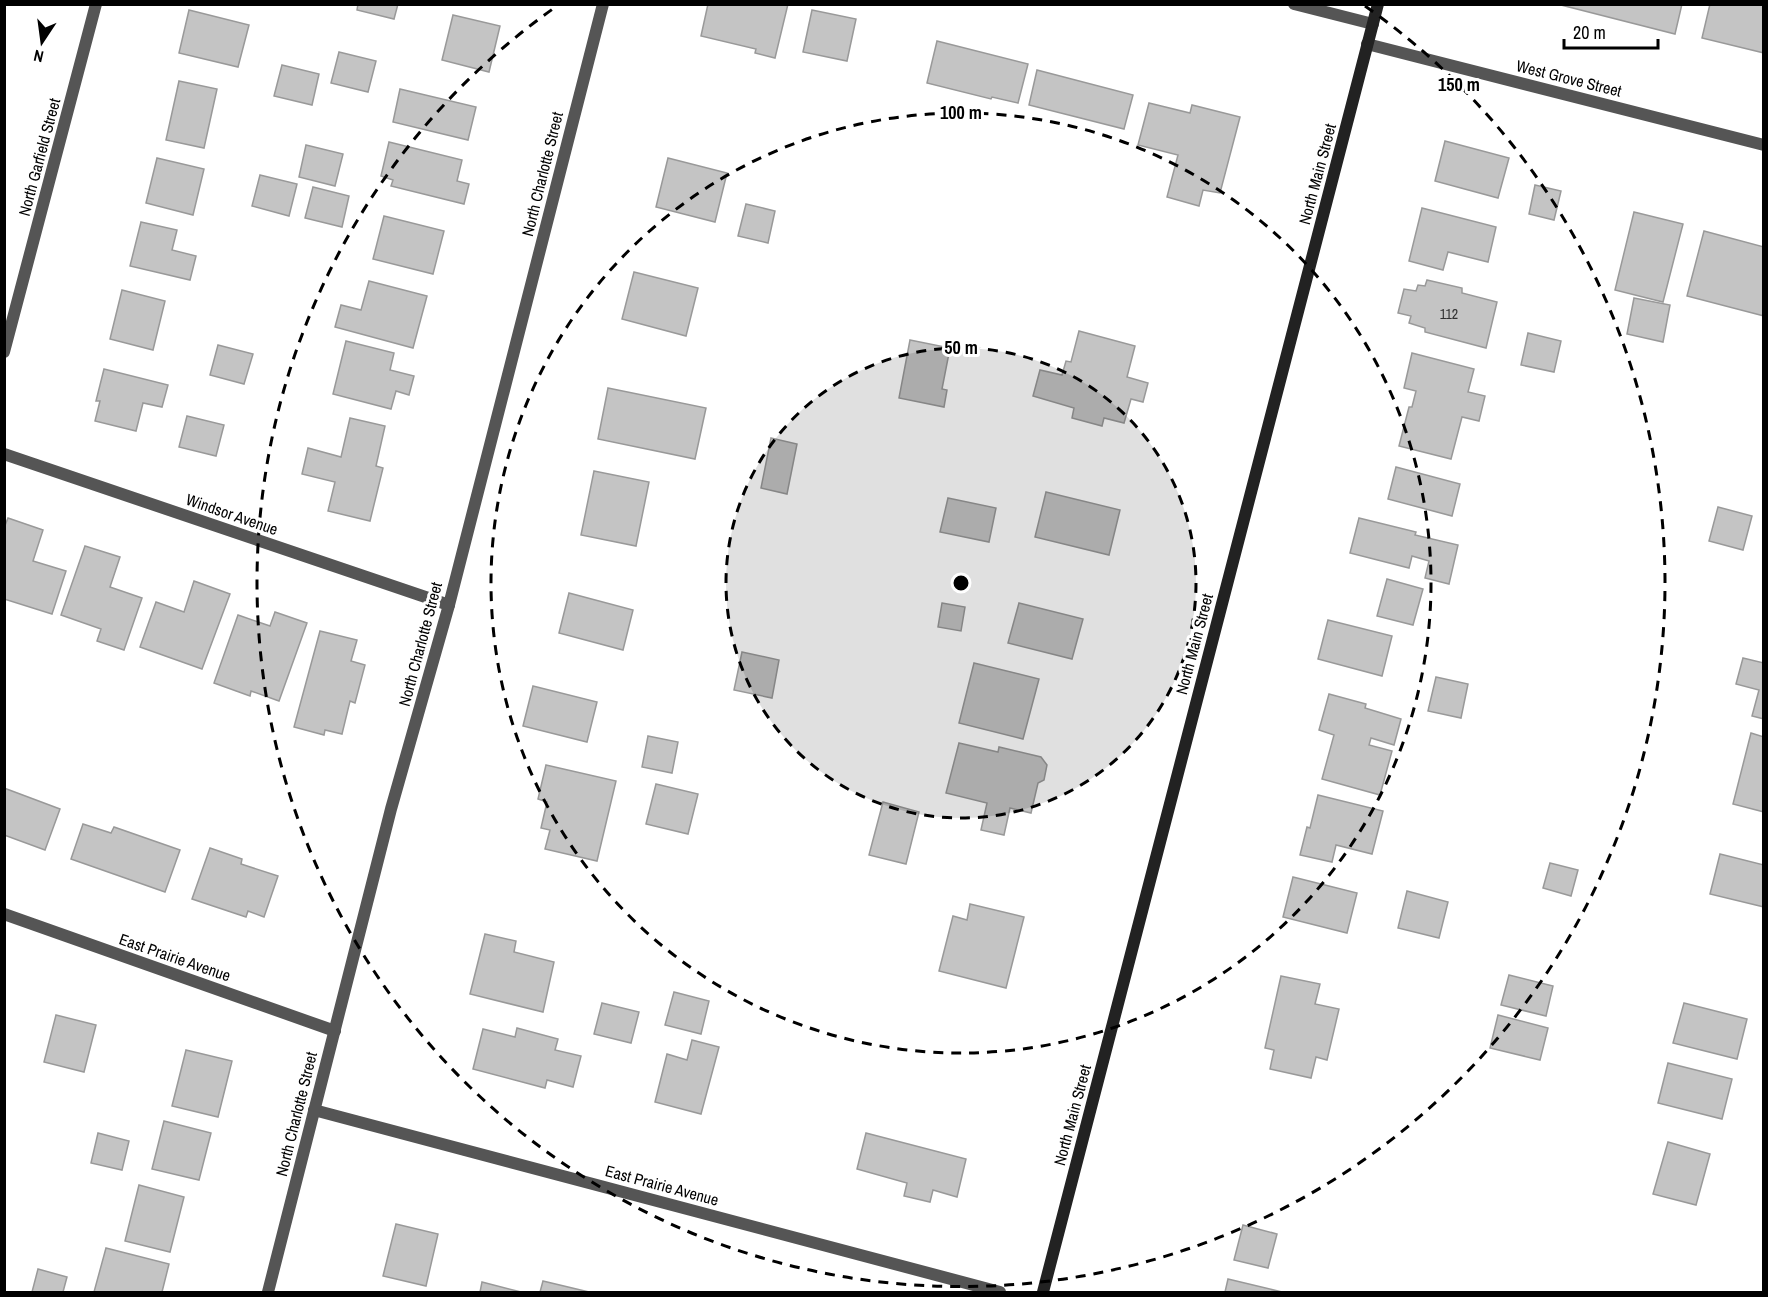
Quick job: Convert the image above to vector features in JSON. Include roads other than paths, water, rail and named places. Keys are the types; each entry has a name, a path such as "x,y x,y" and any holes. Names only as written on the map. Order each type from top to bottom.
{"street":[{"name":"North Garfield Street","path":"4,352 96,4"},
{"name":"North Charlotte Street","path":"268,1293 392,809 449,605 603,4"},
{"path":"1294,4 1373,24"},
{"name":"North Main Street","path":"1043,1293 1378,4"},
{"name":"West Grove Street","path":"1367,44 1764,145"},
{"name":"Windsor Avenue","path":"4,454 449,605"},
{"name":"East Prairie Avenue","path":"4,914 334,1031"},
{"name":"East Prairie Avenue","path":"314,1110 1000,1293"}]}
